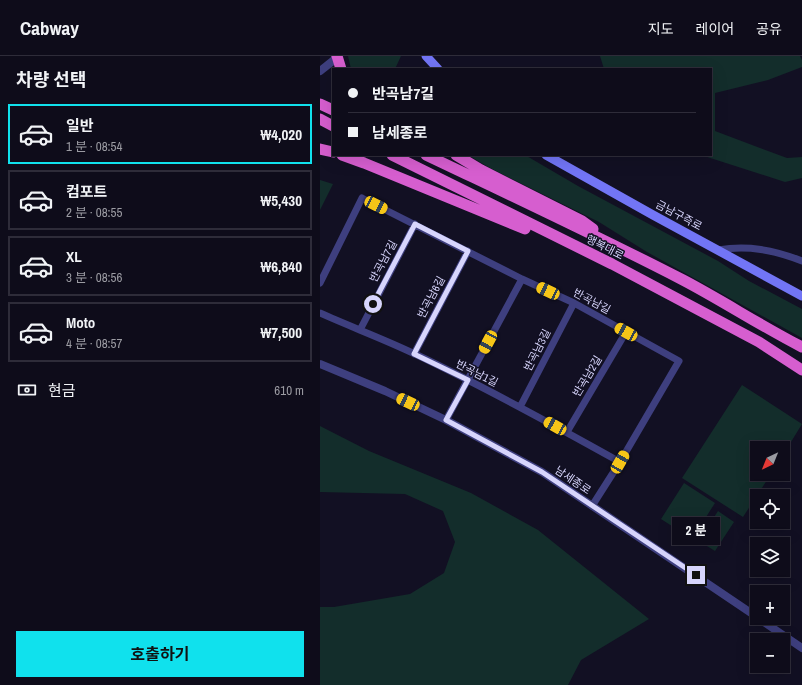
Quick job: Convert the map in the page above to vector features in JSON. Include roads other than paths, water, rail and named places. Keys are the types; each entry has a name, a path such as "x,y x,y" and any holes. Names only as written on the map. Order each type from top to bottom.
{"highway":[{"path":"336,56 341,68"},
{"path":"320,104 332,110"},
{"path":"320,119 332,125"},
{"path":"320,149 332,152"},
{"path":"345,156 513,224 551,241 612,264"},
{"name":"행복대로","path":"394,156 612,264 759,342 802,370"},
{"name":"행복대로","path":"428,156 620,248 685,281 802,347"},
{"path":"458,156 481,170 582,221 620,248"},
{"path":"777,334 802,350"},
{"path":"759,342 802,366"}],"main road":[{"path":"426,56 437,68"},
{"name":"금남구즉로","path":"548,156 802,296"}],"street":[{"path":"320,72 334,60 336,56"},
{"name":"반곡남길","path":"320,283 362,198 574,303 679,361 620,462 592,506"},
{"name":"반곡남7길","path":"360,330 415,224"},
{"path":"718,250 734,247 770,250 802,261"},
{"name":"반곡남6길","path":"414,354 468,251"},
{"path":"446,420 522,278"},
{"name":"반곡남3길","path":"520,407 574,303"},
{"name":"반곡남1길","path":"320,313 414,354 468,380 567,432 620,462"},
{"name":"반곡남2길","path":"567,432 626,332"},
{"name":"남세종로","path":"320,364 385,391 446,420 542,472 750,613"},
{"name":"남세종로","path":"768,625 802,648"}]}
